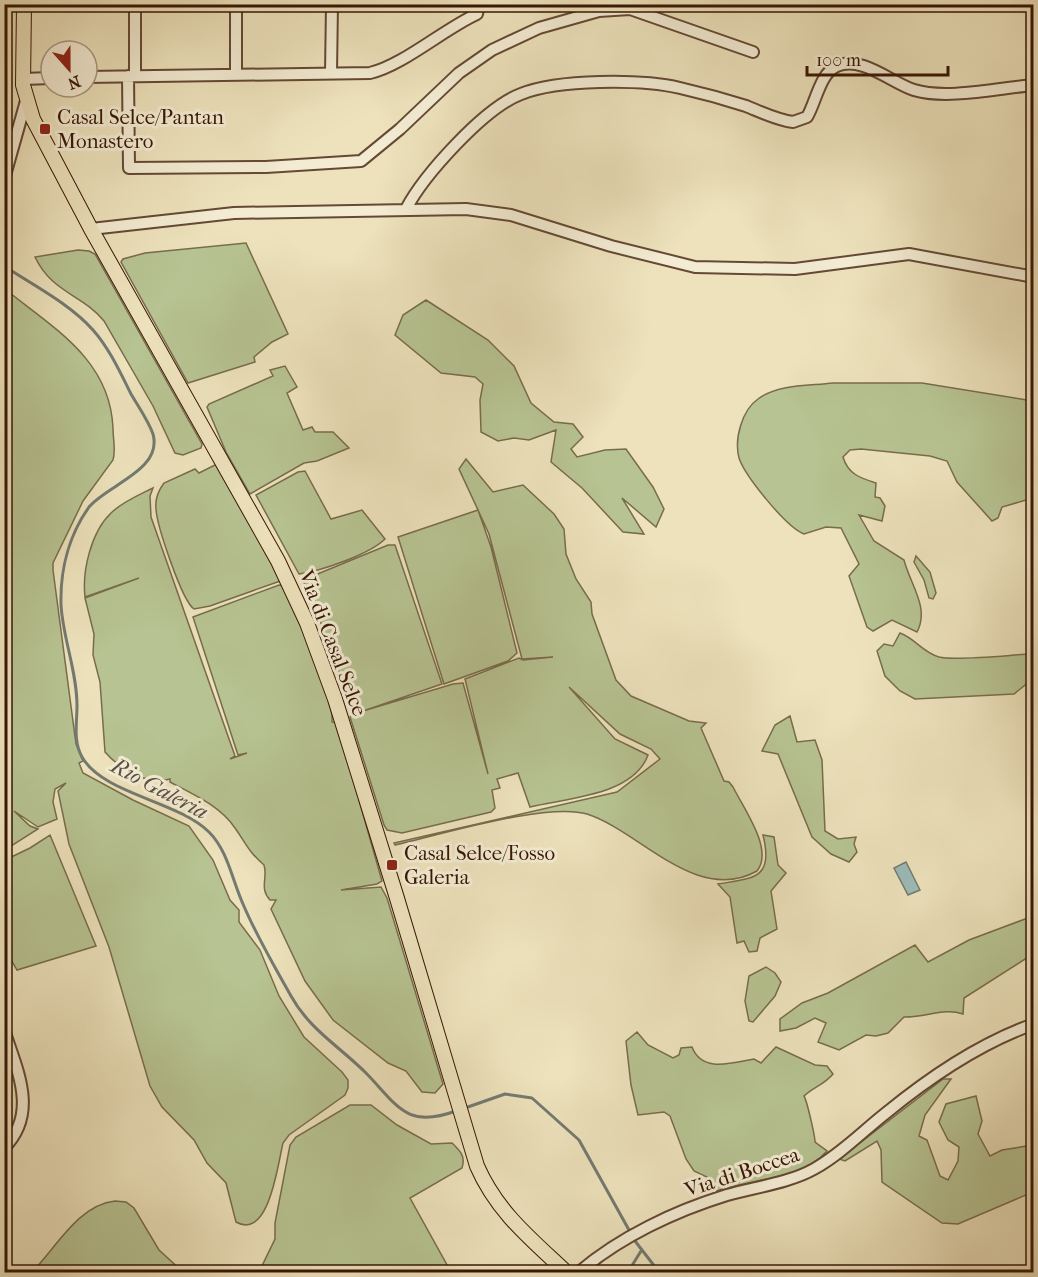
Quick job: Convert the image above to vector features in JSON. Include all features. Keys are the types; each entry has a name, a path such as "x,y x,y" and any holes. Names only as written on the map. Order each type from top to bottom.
{"main road":[{"name":"Via di Casal Selce","path":"24,4 22,79 26,101 91,229 278,561 308,623 392,881 467,1138 481,1176 496,1202 514,1225 566,1272"}],"street":[{"path":"135,4 129,168 266,167 364,160 459,73 492,50 539,28 615,8 630,9 753,52"},
{"path":"236,4 236,74"},
{"path":"332,4 332,73"},
{"path":"99,77 365,74 385,69 446,30 477,14 479,4"},
{"path":"406,209 426,178 487,116 514,97 534,90 602,83 660,84 722,98 794,123 807,117 828,73 843,64 862,66 904,86 931,93 1034,85"},
{"path":"22,79 39,78"},
{"path":"4,179 26,101"},
{"path":"91,229 234,213 466,209 511,215 611,246 695,267 795,269 909,254 1034,277"},
{"name":"Via di Boccea","path":"579,1272 621,1241 715,1199 813,1170 830,1159 916,1088 984,1047 1034,1024"},
{"path":"4,1030 23,1089 24,1105 19,1128 4,1148"}],"green space":[{"path":"246,243 288,334 272,342 254,357 255,362 188,383 121,262 123,259 145,253"},
{"path":"78,250 95,254 202,444 201,448 183,455 175,453 153,406 104,321 50,278 35,257"},
{"path":"5,289 76,347 90,364 102,383 109,404 113,428 113,460 83,501 53,563 76,744 83,761 79,763 83,773 189,826 213,860 230,900 239,910 239,922 260,950 279,996 304,1037 348,1080 345,1095 289,1135 283,1143 275,1182 264,1211 257,1220 247,1225 236,1222 226,1183 207,1163 194,1140 162,1107 150,1086 109,947 69,844 58,791 66,783 55,789 53,802 57,819 38,827 14,811 30,826 38,829 5,850 5,802 9,805 4,800"},
{"path":"426,300 488,340 514,366 531,403 554,422 573,424 583,437 571,449 577,457 605,450 626,449 653,487 664,509 656,527 622,498 644,534 623,532 582,488 551,462 556,430 529,440 514,438 498,441 481,432 480,400 483,384 475,377 441,373 395,335 403,315"},
{"path":"285,366 297,387 287,393 303,430 312,427 315,432 333,432 349,448 317,461 304,463 250,494 226,452 207,407 209,404 273,376 270,370"},
{"path":"833,383 922,383 1033,401 1033,498 1002,507 998,518 992,521 957,482 947,461 930,456 861,449 850,450 843,457 848,468 855,475 876,483 875,497 880,498 885,506 882,521 859,515 874,541 904,560 920,605 920,623 917,632 892,620 873,631 867,627 849,576 859,564 841,528 826,527 804,534 796,529 767,500 739,458 738,442 741,425 748,410 758,399 784,388"},
{"path":"466,459 493,492 523,485 554,514 564,529 566,554 576,579 591,602 592,614 616,680 631,696 689,721 706,723 701,728 724,781 729,782 733,787 756,829 762,852 757,871 734,879 712,879 690,872 669,862 607,823 587,814 569,811 546,812 493,821 395,845 394,843 617,792 660,759 651,749 620,734 569,687 615,739 648,755 640,769 628,779 597,793 530,807 518,773 497,779 500,788 492,790 495,808 491,812 402,833 387,830 350,717 353,714 330,645 303,580 388,545 395,545 442,684 363,711 463,683 488,774 465,679 519,658 523,660 553,657 522,659 489,534 459,469"},
{"path":"219,463 283,580 210,606 194,609 183,592 165,546 157,518 157,499 164,483 195,469 199,473"},
{"path":"305,471 331,519 362,510 385,539 378,545 345,561 299,574 256,495 298,472"},
{"path":"153,488 150,496 151,517 235,756 230,759 247,753 238,755 193,617 279,585 284,586 290,598 321,674 332,722 337,723 382,881 377,884 341,890 381,887 387,898 443,1084 435,1093 422,1092 406,1071 388,1063 333,1020 305,981 271,909 276,900 270,900 265,891 264,865 251,852 229,820 206,801 170,782 170,779 161,781 143,778 126,770 105,752 100,682 93,655 94,634 85,598 139,578 85,597 84,587 89,552 98,530 115,509"},
{"path":"478,510 491,547 517,653 508,661 444,684 398,537"},
{"path":"916,556 930,572 936,593 933,599 929,598 924,580 914,562"},
{"path":"900,633 939,657 970,658 1030,654 1034,662 1030,681 1014,694 915,699 900,691 885,676 877,651 884,644 893,646"},
{"path":"790,716 797,742 815,740 822,760 825,831 838,839 856,837 854,844 857,852 849,862 831,854 812,837 778,754 762,751 775,725"},
{"path":"50,835 96,946 17,970 5,949 5,860"},
{"path":"763,835 774,837 778,865 786,873 771,891 777,929 760,938 757,951 749,952 744,941 737,943 730,897 718,884 742,880 758,874 766,860"},
{"path":"1033,916 1033,954 964,998 963,1014 942,1012 904,1017 888,1033 876,1036 866,1035 839,1050 818,1042 826,1023 815,1018 796,1028 780,1031 780,1019 802,1003 828,993 915,945 928,962 969,940"},
{"path":"766,967 775,973 781,982 775,996 753,1022 749,1021 745,1001 749,976"},
{"path":"637,1032 648,1045 673,1058 679,1055 681,1048 692,1047 697,1055 710,1063 727,1064 754,1059 761,1063 776,1047 815,1065 827,1066 833,1074 804,1096 815,1142 827,1151 817,1161 804,1168 717,1191 707,1177 694,1171 686,1159 670,1116 664,1112 638,1115 631,1085 626,1041"},
{"path":"943,1079 951,1079 925,1115 919,1136 927,1140 940,1176 948,1180 958,1161 959,1147 948,1140 939,1122 946,1104 976,1096 982,1121 978,1134 990,1156 1002,1150 1033,1145 1033,1192 958,1224 942,1223 882,1182 881,1150 877,1141 845,1161 839,1159"},
{"path":"350,1105 371,1105 397,1125 431,1144 452,1143 458,1149 463,1160 462,1168 410,1198 451,1272 259,1272 275,1239 275,1223 290,1145 296,1137"},
{"path":"115,1201 126,1202 134,1208 159,1250 183,1272 32,1272 79,1219 102,1204"}],"water":[{"path":"906,862 920,890 908,895 894,868"}],"waterway":[{"name":"Rio Galeria","path":"4,266 62,303 93,330 114,360 153,434 154,447 150,458 132,476 97,499 89,507 76,529 64,566 61,605 75,680 76,738 82,757 92,770 106,780 179,812 196,821 209,832 221,848 259,939 298,1008 395,1104 414,1116 439,1116 456,1111"},
{"name":"Rio Galeria","path":"465,1108 505,1094 532,1098 579,1140 629,1230"},
{"name":"Rio Galeria","path":"635,1241 659,1272"},
{"path":"628,1272 641,1251"}],"place":[{"name":"Casal Selce/Pantan Monastero","path":"45,129"},
{"name":"Casal Selce/Fosso Galeria","path":"392,865"}]}
